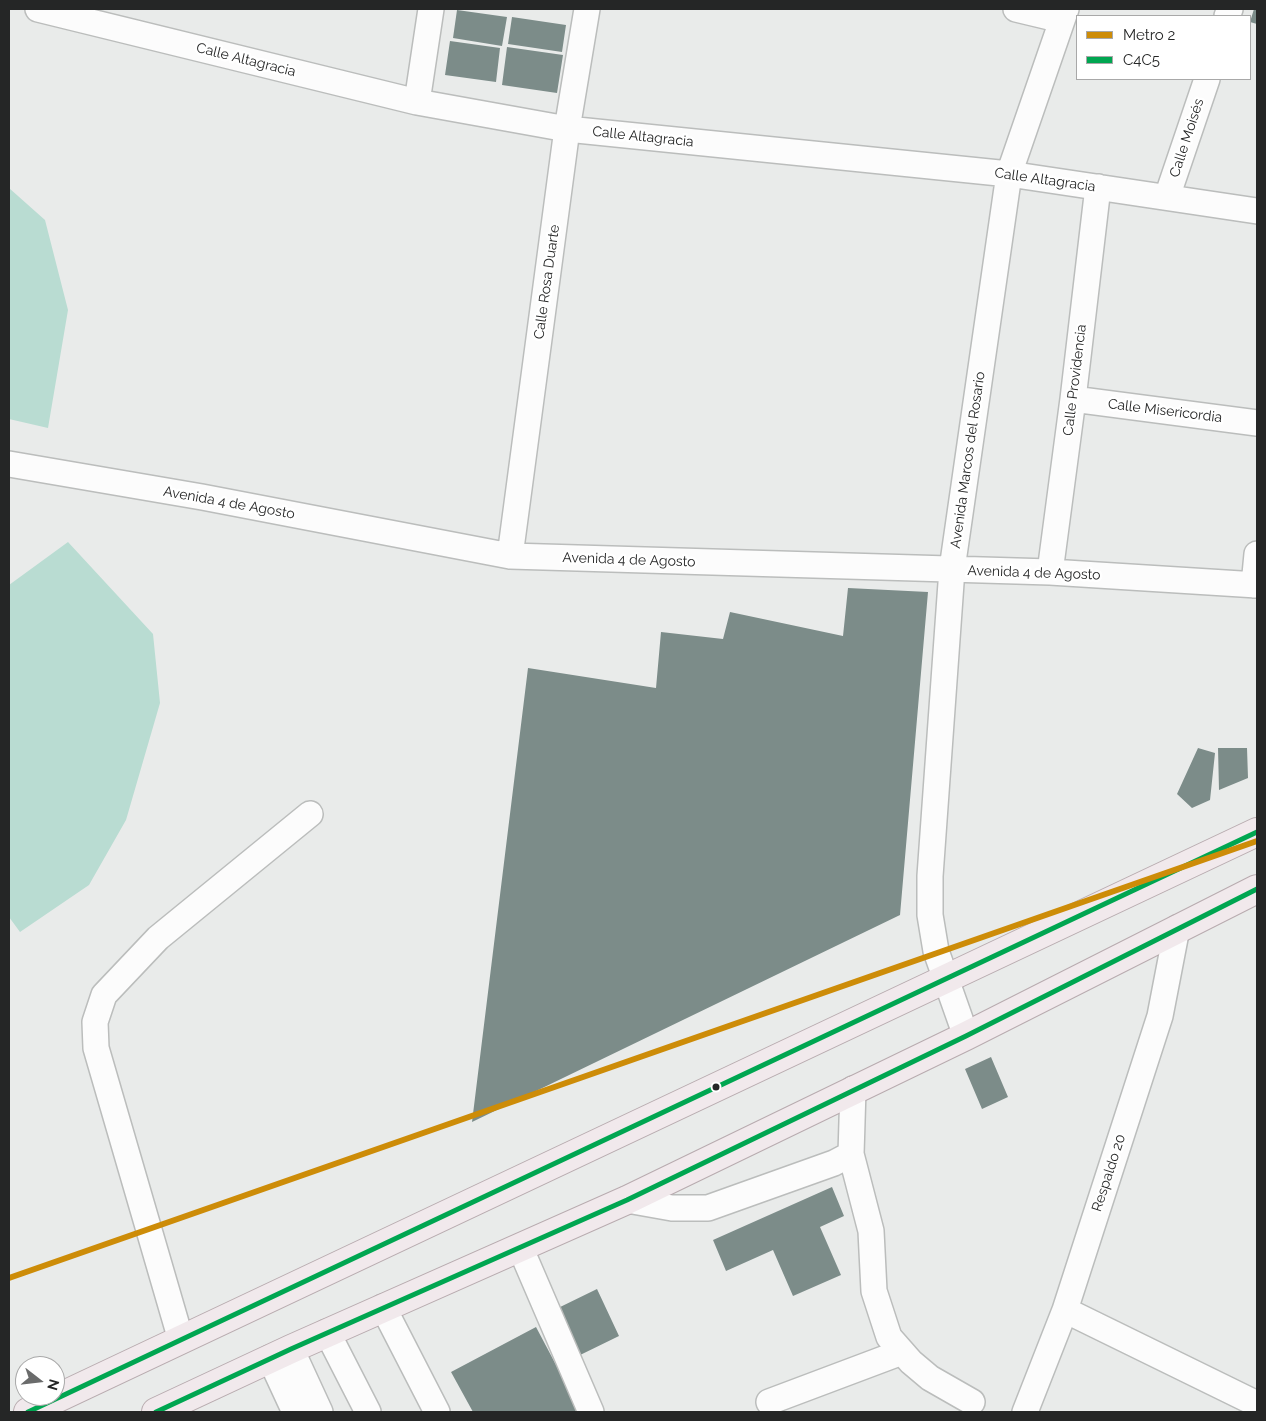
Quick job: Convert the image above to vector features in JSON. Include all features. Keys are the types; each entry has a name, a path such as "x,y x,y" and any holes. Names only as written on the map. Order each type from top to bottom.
{"main road":[{"path":"28,1412 1257,832"},
{"path":"156,1412 280,1353 627,1200 966,1036 1257,889"}],"street":[{"name":"Calle Altagracia","path":"38,9 417,102 567,129 1009,174 1257,211"},
{"path":"417,102 431,9"},
{"name":"Calle Rosa Duarte","path":"510,556 567,129 587,9"},
{"path":"1016,9 1064,14"},
{"name":"Avenida Marcos del Rosario","path":"966,1036 936,951 930,915 930,876 952,569 1009,174 1064,14"},
{"name":"Calle Moisés","path":"1167,197 1207,80"},
{"name":"Calle Providencia","path":"1050,572 1098,187"},
{"name":"Calle Misericordia","path":"1073,399 1257,423"},
{"name":"Avenida 4 de Agosto","path":"9,464 202,497 510,556 1050,572 1256,585"},
{"path":"1256,585 1257,554"},
{"path":"181,1340 96,1048 96,1022 104,995 158,938 310,814"},
{"name":"Respaldo 20","path":"1025,1412 1065,1310 1160,1016 1178,928"},
{"path":"853,1090 851,1154 871,1231 874,1291 889,1337 930,1378 972,1402"},
{"path":"627,1200 672,1208 708,1208 834,1163 851,1154"},
{"path":"520,1247 591,1412"},
{"path":"383,1307 437,1412"},
{"path":"1065,1310 1257,1404"},
{"path":"327,1332 368,1412"},
{"path":"769,1402 902,1352"},
{"path":"280,1353 295,1412"},
{"path":"280,1353 320,1412"}],"green space":[{"path":"9,188 45,220 68,310 48,428 9,419"},
{"path":"68,542 153,634 160,703 126,820 89,885 20,932 9,917 9,585"}],"building":[{"path":"1254,9 1257,9 1257,24 1251,22"},
{"path":"457,10 507,17 502,46 453,38"},
{"path":"512,17 566,25 562,52 508,44"},
{"path":"450,41 500,48 496,82 445,75"},
{"path":"507,47 563,55 557,93 502,85"},
{"path":"848,588 928,592 900,915 472,1122 528,668 656,688 661,632 723,639 730,612 843,636"},
{"path":"1198,748 1215,753 1210,800 1192,808 1177,794"},
{"path":"1218,748 1247,748 1248,778 1219,790"},
{"path":"991,1057 1008,1097 982,1109 965,1069"},
{"path":"832,1187 844,1216 820,1227 841,1275 793,1296 773,1250 726,1271 713,1240"},
{"path":"597,1289 619,1336 576,1357 554,1310"},
{"path":"536,1327 581,1412 473,1412 451,1372"}],"metro line":[{"name":"2","path":"9,1278 1257,841"}],"transit line":[{"name":"C4C5","path":"28,1412 1257,832"},
{"name":"C4C5","path":"156,1412 291,1349 627,1200 966,1036 1257,889"}]}
